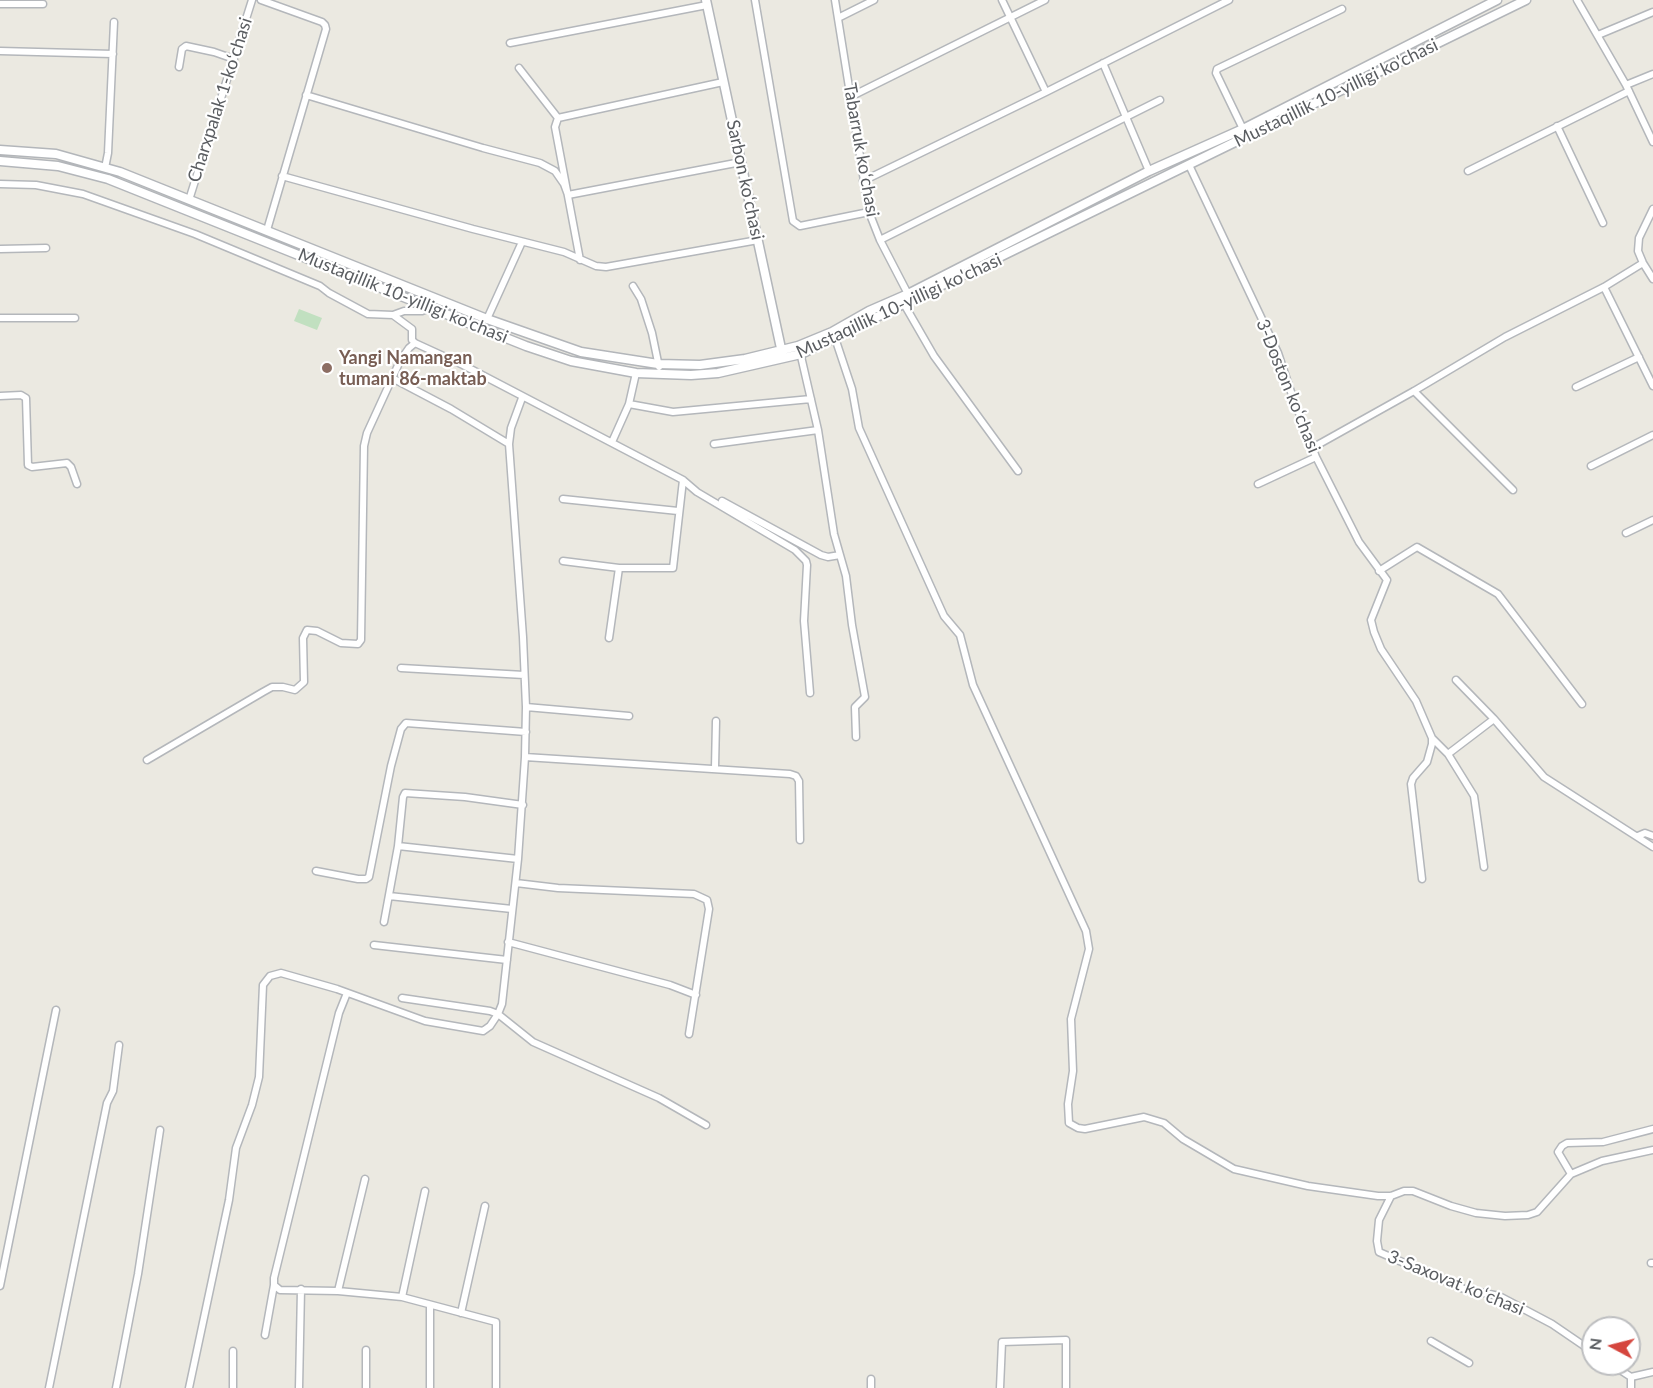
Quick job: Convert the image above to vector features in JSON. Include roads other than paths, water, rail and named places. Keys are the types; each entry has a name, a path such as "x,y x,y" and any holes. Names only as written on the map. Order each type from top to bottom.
{"main road":[{"name":"Mustaqillik 10-yilligi ko'chasi","path":"0,161 58,166 108,179 526,346 571,361 636,373 718,373 783,360 869,311 908,294 1149,171 1243,129 1497,0"},
{"name":"Mustaqillik 10-yilligi ko'chasi","path":"0,150 56,154 105,168 488,319 581,352 658,364 700,365 745,359 781,350 799,350 835,338 1526,0"},
{"name":"Sarbon koʻchasi","path":"706,2 783,360"}],"street":[{"name":"Charxpalak 1-koʻchasi","path":"189,200 252,0"},
{"path":"261,0 322,22 326,29 267,230"},
{"path":"755,0 793,221 800,226 869,212"},
{"name":"Tabarruk koʻchasi","path":"835,0 869,212 880,240 908,294"},
{"path":"838,18 874,0"},
{"path":"1002,0 1046,92"},
{"path":"852,96 1046,0"},
{"path":"863,181 1229,0"},
{"path":"1577,0 1627,88 1652,139"},
{"path":"510,43 706,2"},
{"path":"0,4 43,3"},
{"path":"1243,129 1216,73 1217,69 1342,9"},
{"path":"1598,35 1653,12"},
{"path":"105,168 108,153 114,22"},
{"path":"179,67 182,50 186,46 234,59"},
{"path":"0,51 113,54"},
{"path":"1103,63 1149,171"},
{"path":"519,68 558,118"},
{"path":"1468,171 1653,74"},
{"path":"558,118 723,82"},
{"path":"306,95 540,163 555,171 568,195"},
{"path":"880,240 1160,100"},
{"path":"558,118 555,127 580,260"},
{"path":"1557,126 1603,223"},
{"path":"568,195 741,162"},
{"name":"3-Doston koʻchasi","path":"1189,165 1278,353 1316,457 1359,542 1379,571"},
{"path":"282,176 564,252 596,266 606,267 758,240"},
{"path":"0,184 36,185 83,194 195,234 320,286 368,314 393,315 404,311 422,312 432,307"},
{"path":"1653,209 1639,238 1638,251 1653,279"},
{"path":"488,319 522,242"},
{"path":"0,249 46,248"},
{"path":"1312,448 1505,337 1604,287 1643,263"},
{"path":"633,286 641,299 652,333 660,374"},
{"path":"1604,287 1653,386"},
{"path":"904,304 934,356 1018,471"},
{"path":"393,315 412,329 412,340 415,344 463,366 683,480 697,492 784,542 806,561 804,612 810,693"},
{"path":"0,318 75,318"},
{"path":"835,338 852,389 859,428 944,616 960,635 973,685 1086,931 1089,949 1071,1019 1073,1071 1068,1104 1069,1123 1085,1129 1144,1117 1164,1123 1183,1139 1234,1169 1308,1186 1391,1196 1404,1191 1413,1191 1476,1213 1528,1215 1537,1212 1571,1174 1602,1161 1653,1150"},
{"path":"147,760 272,687 295,690 304,682 303,638 308,630 317,631 341,643 358,644 361,640 364,446 367,433 392,378 409,348 415,344"},
{"path":"799,350 818,430 834,534 846,576 852,625 866,697 855,707 856,737"},
{"path":"1576,387 1639,357"},
{"path":"612,442 629,404 636,373"},
{"path":"392,378 451,409 509,444"},
{"path":"1414,391 1514,490"},
{"path":"0,396 21,395 26,398 28,465 32,467 68,464 77,484"},
{"path":"189,1388 229,1200 236,1148 252,1105 259,1077 263,985 270,976 281,973 347,993 425,1021 483,1031 490,1026 498,1014 516,883 523,805 526,732 509,444 511,428 522,398"},
{"path":"629,404 673,412 811,399"},
{"path":"714,444 818,430"},
{"path":"1591,466 1653,435"},
{"path":"1258,484 1316,457"},
{"path":"563,561 619,568 673,568 683,480"},
{"path":"697,492 705,492 821,555 828,557 840,555"},
{"path":"563,499 678,511"},
{"path":"1626,533 1653,520"},
{"path":"1485,867 1474,796 1448,754 1432,738 1416,701 1381,649 1374,632 1371,620 1386,580 1379,571 1417,547 1498,594 1582,704"},
{"path":"609,638 619,568"},
{"path":"401,668 524,675"},
{"path":"1456,680 1494,719 1544,777 1653,847"},
{"path":"526,707 629,716"},
{"path":"1448,754 1494,719"},
{"path":"715,768 717,721"},
{"path":"316,871 358,879 369,877 391,766 401,729 406,723 526,732"},
{"path":"1422,879 1411,784 1413,778 1427,762 1432,738"},
{"path":"525,757 790,774 796,776 799,781 800,840"},
{"path":"384,922 405,793 465,797 523,805"},
{"path":"1638,836 1645,833 1653,836"},
{"path":"398,846 518,859"},
{"path":"516,883 558,888 694,894 707,900 709,909 689,1034"},
{"path":"389,896 512,909"},
{"path":"508,942 670,985 696,995"},
{"path":"374,945 507,960"},
{"path":"265,1335 274,1278 336,1024 347,993"},
{"path":"402,998 482,1009 498,1014 533,1042 659,1098 706,1125"},
{"path":"0,1286 56,1010"},
{"path":"49,1388 103,1121 107,1103 113,1091 120,1045"},
{"path":"1571,1174 1558,1152 1567,1143 1603,1142 1653,1129"},
{"path":"116,1388 138,1274 160,1130"},
{"path":"338,1291 365,1179"},
{"path":"402,1297 425,1191"},
{"name":"3-Saxovat koʻchasi","path":"1391,1196 1379,1220 1377,1241 1379,1252 1464,1289 1499,1296 1552,1324 1581,1344"},
{"path":"461,1313 485,1206"},
{"path":"274,1285 280,1290 338,1291 402,1297 496,1322 496,1388"},
{"path":"299,1388 301,1289"},
{"path":"430,1306 430,1388"},
{"path":"1000,1388 1002,1342 1066,1340 1066,1388"},
{"path":"1431,1341 1469,1362"},
{"path":"366,1350 366,1388"},
{"path":"233,1351 233,1388"},
{"path":"1631,1388 1631,1377 1653,1372"},
{"path":"871,1379 871,1388"}],"place":[{"name":"Yangi Namangan tumani 86-maktab","path":"327,368"}]}
